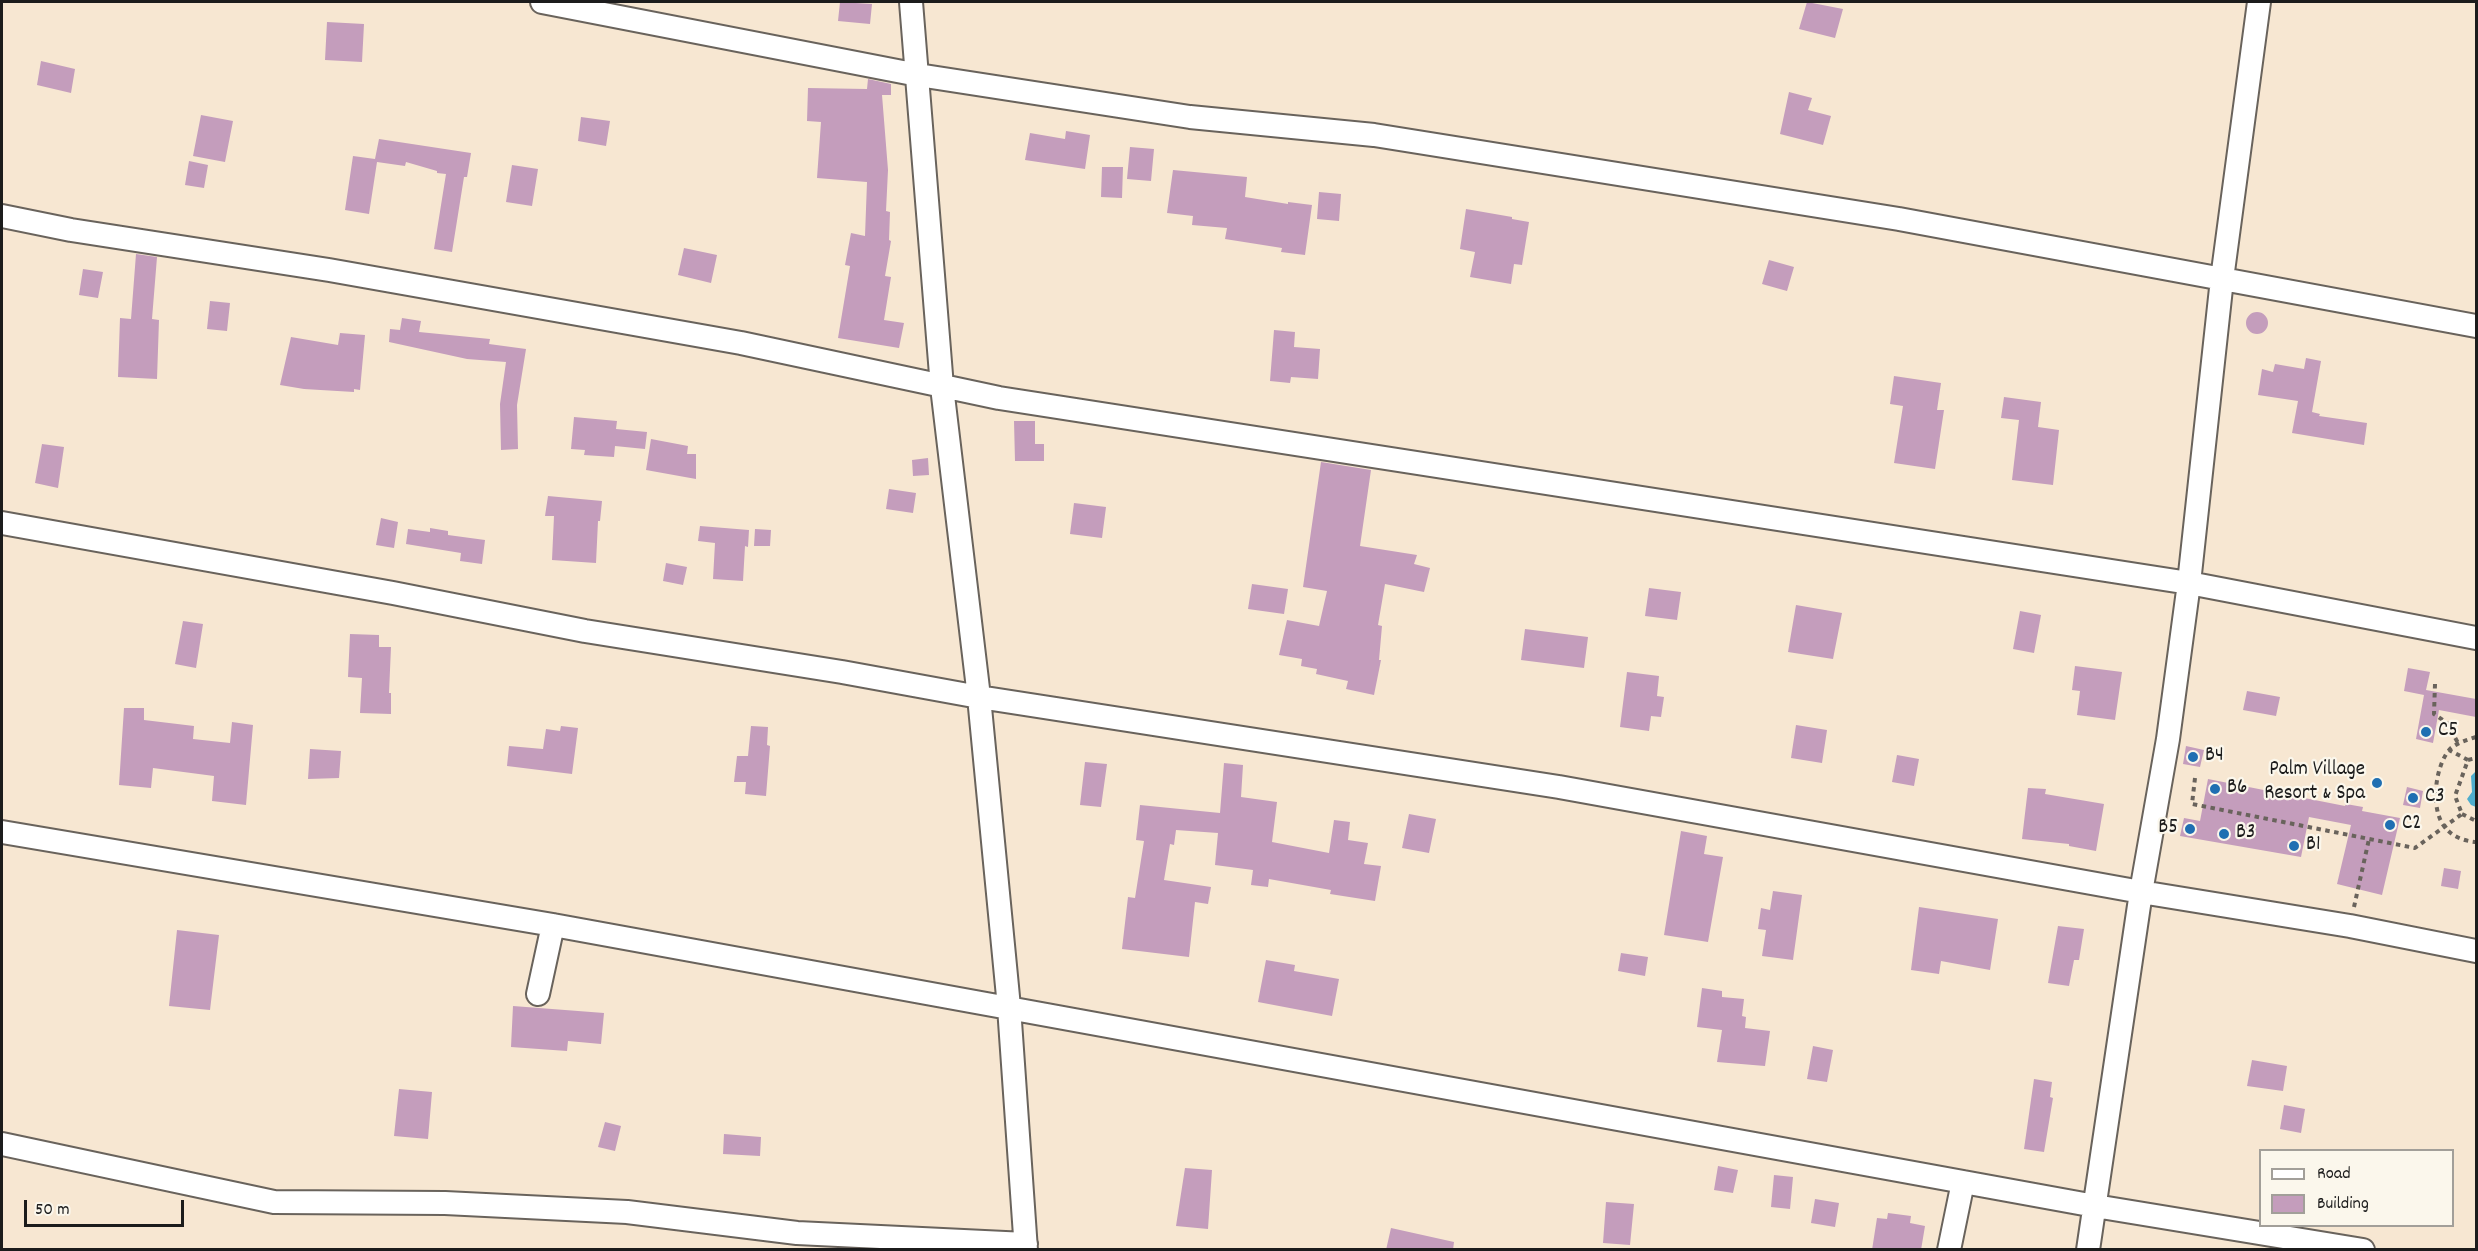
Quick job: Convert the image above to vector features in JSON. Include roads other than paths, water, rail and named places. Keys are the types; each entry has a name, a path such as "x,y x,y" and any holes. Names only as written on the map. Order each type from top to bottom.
{"street":[{"path":"542,2 918,75 1190,117 1409,141 1899,219 2476,326"},
{"path":"2,1144 274,1202 445,1203 627,1212 797,1233 1026,1247 1009,1008 979,697 942,387 911,2"},
{"path":"2088,1250 2141,892 2168,739 2222,279 2259,2"},
{"path":"2,216 71,230 329,270 741,343 999,398 2188,583 2476,638"},
{"path":"2,523 393,593 585,631 842,672 979,697 1559,787 2141,892 2350,926 2476,951"},
{"path":"2,832 553,925 2095,1206 2363,1250"},
{"path":"538,994 553,925"},
{"path":"1949,1250 1963,1182"}],"water":[{"path":"2476,771 2476,807 2471,805 2467,799 2472,792 2471,776"}],"place":[{"name":"C5","path":"2426,732"},
{"name":"B4","path":"2193,757"},
{"name":"Palm Village Resort & Spa","path":"2377,783"},
{"name":"B6","path":"2215,789"},
{"name":"C3","path":"2413,798"},
{"name":"C2","path":"2390,825"},
{"name":"B5","path":"2190,829"},
{"name":"B3","path":"2224,834"},
{"name":"B1","path":"2294,846"}]}
